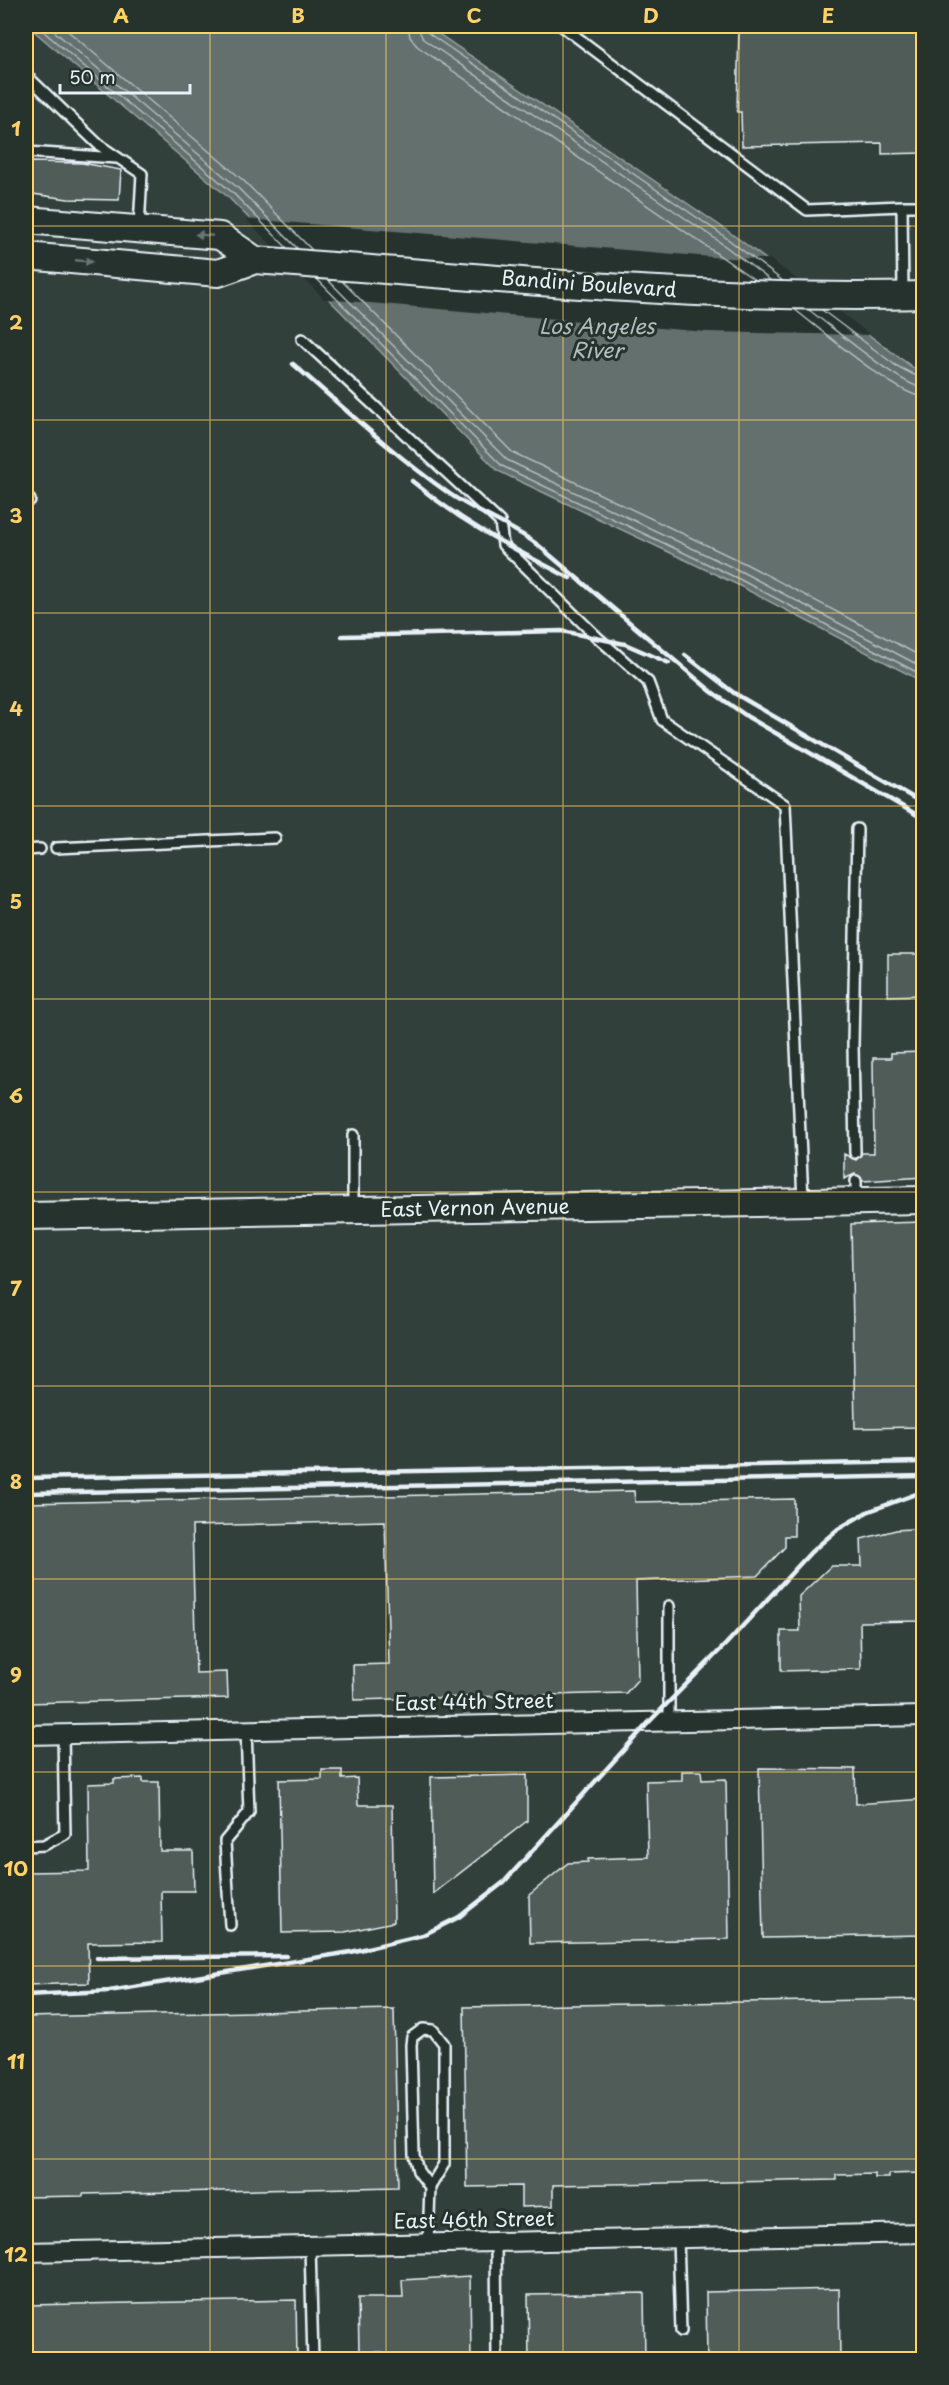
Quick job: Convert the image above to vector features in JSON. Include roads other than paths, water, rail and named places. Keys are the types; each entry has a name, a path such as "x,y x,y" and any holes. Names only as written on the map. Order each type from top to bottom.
{"main road":[{"path":"26,220 220,236 255,260"},
{"name":"Bandini Boulevard","path":"26,256 219,273 255,260 667,291 913,296"},
{"name":"East Vernon Avenue","path":"26,1216 804,1202 856,1191 924,1200"}],"street":[{"name":"East 44th Street","path":"26,1735 924,1716"},
{"name":"East 46th Street","path":"26,2252 924,2233"}],"lane":[{"path":"562,26 807,210 924,206"},
{"path":"26,75 99,145 142,174 138,230"},
{"path":"26,152 120,159"},
{"path":"902,206 913,296"},
{"path":"302,339 500,522 503,545 597,637 648,682 662,720 785,805 804,1202"},
{"path":"855,1154 853,1045 856,829"},
{"path":"56,848 275,838"},
{"path":"26,850 40,849"},
{"path":"353,1135 353,1210"},
{"path":"669,1606 669,1720"},
{"path":"230,1925 225,1841 249,1812 246,1730"},
{"path":"26,1846 44,1845 65,1834 63,1734"},
{"path":"428,2244 430,2187 444,2164 444,2044 433,2030 423,2029 412,2037 411,2045 414,2155 418,2171 430,2187"},
{"path":"678,2238 681,2331"},
{"path":"496,2242 497,2359"},
{"path":"310,2246 313,2360"}],"water":[{"name":"Los Angeles River","path":"28,26 427,26 725,229 923,375 923,682 736,584 498,471 229,198"}],"railway":[{"path":"293,364 368,430 427,477 458,499 538,545 712,692 748,717 924,819"},
{"path":"412,481 469,523 570,578"},
{"path":"342,636 562,631 625,644 669,663"},
{"path":"685,655 734,693 924,804"},
{"path":"26,1478 924,1462"},
{"path":"26,1493 924,1476"},
{"path":"26,1995 109,1991 351,1952 423,1935 459,1917 504,1882 650,1721 726,1644 811,1552 838,1529 867,1512 924,1491"},
{"path":"97,1958 286,1956"}]}
